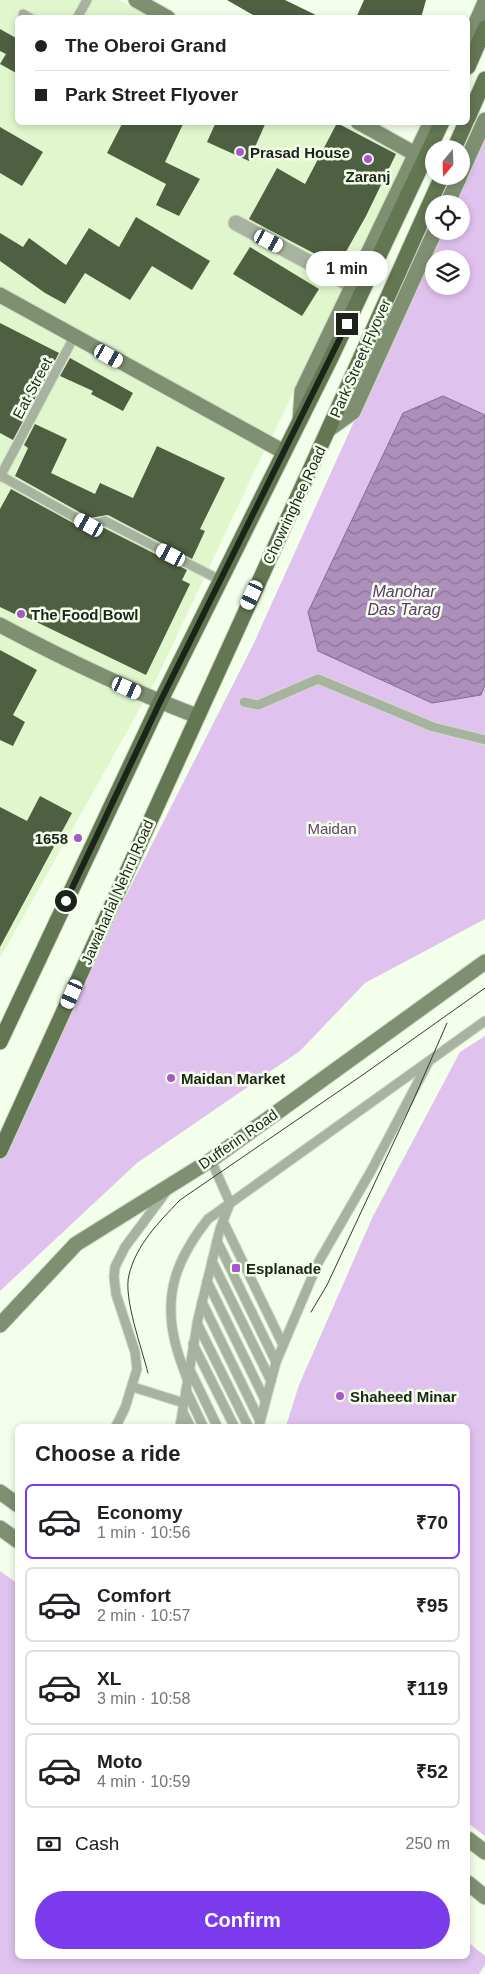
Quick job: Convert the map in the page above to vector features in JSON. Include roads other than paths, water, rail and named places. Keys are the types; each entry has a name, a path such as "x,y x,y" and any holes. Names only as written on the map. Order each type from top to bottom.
{"main road":[{"path":"470,62 485,28"},
{"path":"470,114 485,80"},
{"name":"Park Street Flyover","path":"300,420 441,125"},
{"path":"458,140 465,125"},
{"name":"Park Street Flyover","path":"328,430 438,185"},
{"name":"Chowringhee Road","path":"0,1042 160,702 300,420"},
{"name":"Chowringhee Road","path":"197,716 328,430"},
{"name":"Jawaharlal Nehru Road","path":"0,1151 197,716"}],"street":[{"path":"136,0 163,15"},
{"path":"470,36 485,2"},
{"path":"470,153 485,120"},
{"path":"363,125 417,155"},
{"path":"300,420 302,391 417,155 430,125"},
{"path":"236,223 353,286"},
{"path":"328,430 353,412 431,240"},
{"path":"0,295 74,338 284,452"},
{"path":"0,625 79,666 160,702 197,716"},
{"name":"Dufferin Road","path":"0,1325 76,1244 211,1160 485,962"},
{"path":"0,1492 15,1503"},
{"path":"0,1528 15,1539"},
{"path":"470,1841 485,1852"},
{"path":"470,1885 485,1897"}],"lane":[{"path":"78,15 86,0"},
{"name":"Eat Street","path":"0,477 74,338"},
{"path":"0,477 89,525 105,521 220,580"},
{"path":"244,702 258,704 318,679 433,727 485,740"},
{"path":"187,1379 175,1342 171,1310 176,1271 191,1242 202,1226 230,1202 485,1021"},
{"path":"260,1423 276,1362 318,1263 371,1171 430,1059"},
{"path":"180,1424 197,1322 217,1241 230,1202 211,1160"},
{"path":"117,1424 133,1387 137,1369 136,1352 116,1294 115,1267 125,1246 149,1217 170,1185"},
{"path":"223,1221 283,1345"},
{"path":"217,1241 276,1362"},
{"path":"212,1261 271,1381"},
{"path":"207,1281 265,1400"},
{"path":"202,1302 260,1423"},
{"path":"197,1322 247,1424"},
{"path":"194,1344 233,1424"},
{"path":"189,1368 216,1424"},
{"path":"133,1387 184,1407"},
{"path":"186,1390 202,1424"},
{"path":"184,1407 189,1424"}],"water":[{"name":"Manohar Das Tarag","path":"443,396 485,415 485,685 481,695 432,703 318,651 308,612 403,413"}],"tram line":[{"path":"148,1373 131,1309 128,1285 132,1264 156,1225 180,1200 364,1074 485,988"},
{"path":"311,1312 327,1285 413,1101 447,1023"}],"place":[{"name":"Prasad House","path":"240,152"},
{"name":"Zaranj","path":"368,159"},
{"name":"The Food Bowl","path":"21,614"},
{"name":"1658","path":"78,838"},
{"name":"Maidan Market","path":"171,1078"},
{"name":"Esplanade","path":"236,1268"},
{"name":"Shaheed Minar","path":"340,1396"}],"park label":[{"name":"Maidan","path":"332,828"}]}
